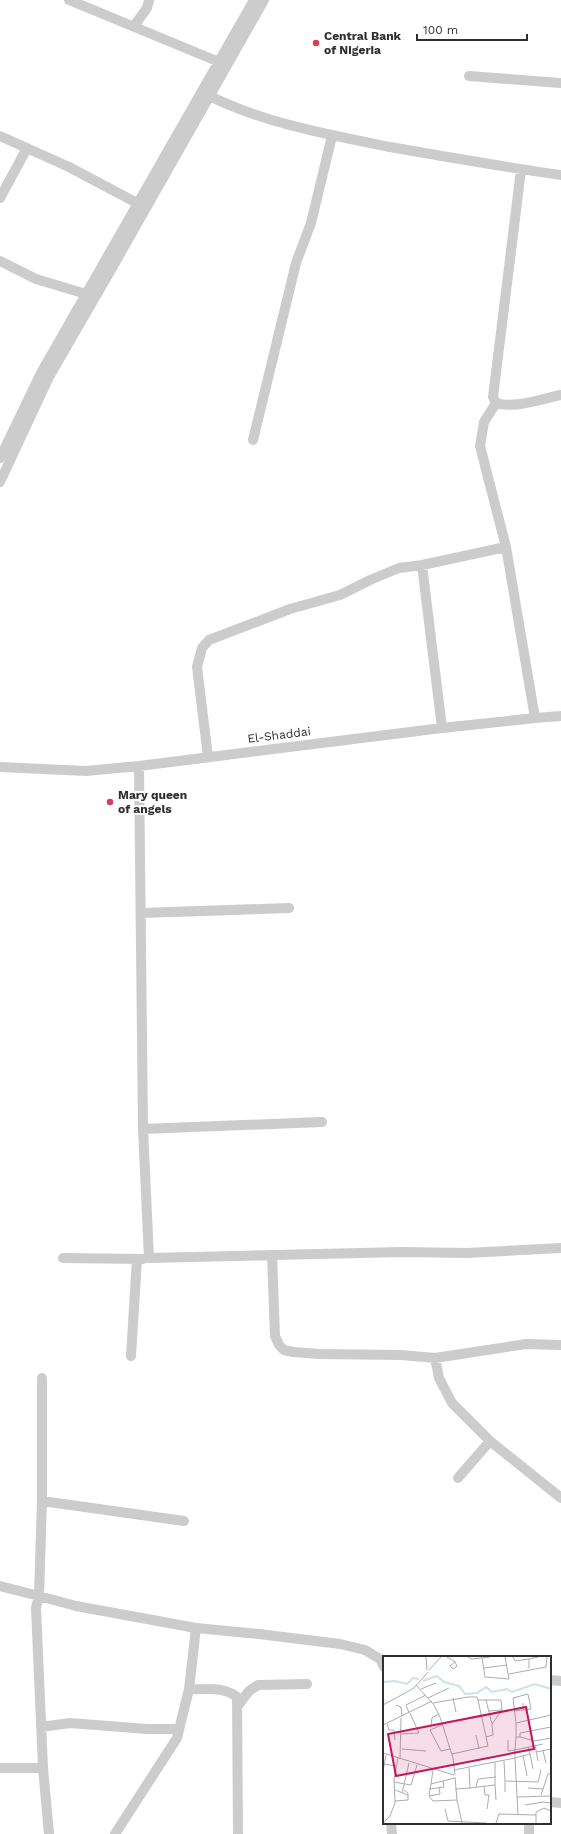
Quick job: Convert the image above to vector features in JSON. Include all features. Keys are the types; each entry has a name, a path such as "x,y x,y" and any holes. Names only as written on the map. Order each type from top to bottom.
{"street":[{"path":"69,0 223,64"},
{"path":"134,26 147,8 149,0"},
{"path":"223,64 254,0"},
{"path":"0,458 45,375 223,64 264,0"},
{"path":"469,76 561,83"},
{"path":"206,94 236,108 332,136 521,170 561,175"},
{"path":"0,482 45,375 86,294 137,203 206,94"},
{"path":"0,136 69,167 137,203"},
{"path":"253,440 296,263 309,230 332,136"},
{"path":"0,198 27,148"},
{"path":"521,170 493,385 493,397 496,403 502,405 512,405 561,395"},
{"path":"0,261 36,279 86,294"},
{"path":"496,403 484,422 480,446 506,547 535,718"},
{"path":"208,757 197,667 202,648 209,640 290,609 340,595 399,568 422,565 506,547"},
{"path":"422,565 442,728"},
{"name":"El-Shaddai","path":"0,766 86,771 139,766 442,728 561,716"},
{"path":"139,766 142,912 143,1129 149,1258"},
{"path":"142,912 289,908"},
{"path":"143,1129 322,1122"},
{"path":"63,1258 137,1259 272,1255 482,1253 561,1248"},
{"path":"272,1255 275,1336 278,1345 284,1350 320,1354 387,1354 435,1358 526,1344 561,1345"},
{"path":"131,1356 137,1259"},
{"path":"435,1358 439,1378 452,1403 490,1441 561,1498"},
{"path":"42,1378 42,1501 39,1596 36,1608 43,1768 49,1834"},
{"path":"458,1478 490,1441"},
{"path":"42,1501 184,1521"},
{"path":"0,1586 76,1606 196,1628 340,1644 365,1650 380,1659 383,1666"},
{"path":"115,1834 172,1747 179,1729 189,1689 196,1628"},
{"path":"551,1680 561,1681"},
{"path":"237,1707 249,1692 258,1685 307,1684"},
{"path":"189,1689 223,1690 232,1693 237,1697 238,1834"},
{"path":"41,1727 70,1723 147,1729 179,1729"},
{"path":"0,1768 43,1768"},
{"path":"551,1802 561,1803"},
{"path":"391,1824 392,1834"}],"place":[{"name":"Central Bank of Nigeria","path":"316,43"},
{"name":"Mary queen of angels","path":"110,802"}]}
